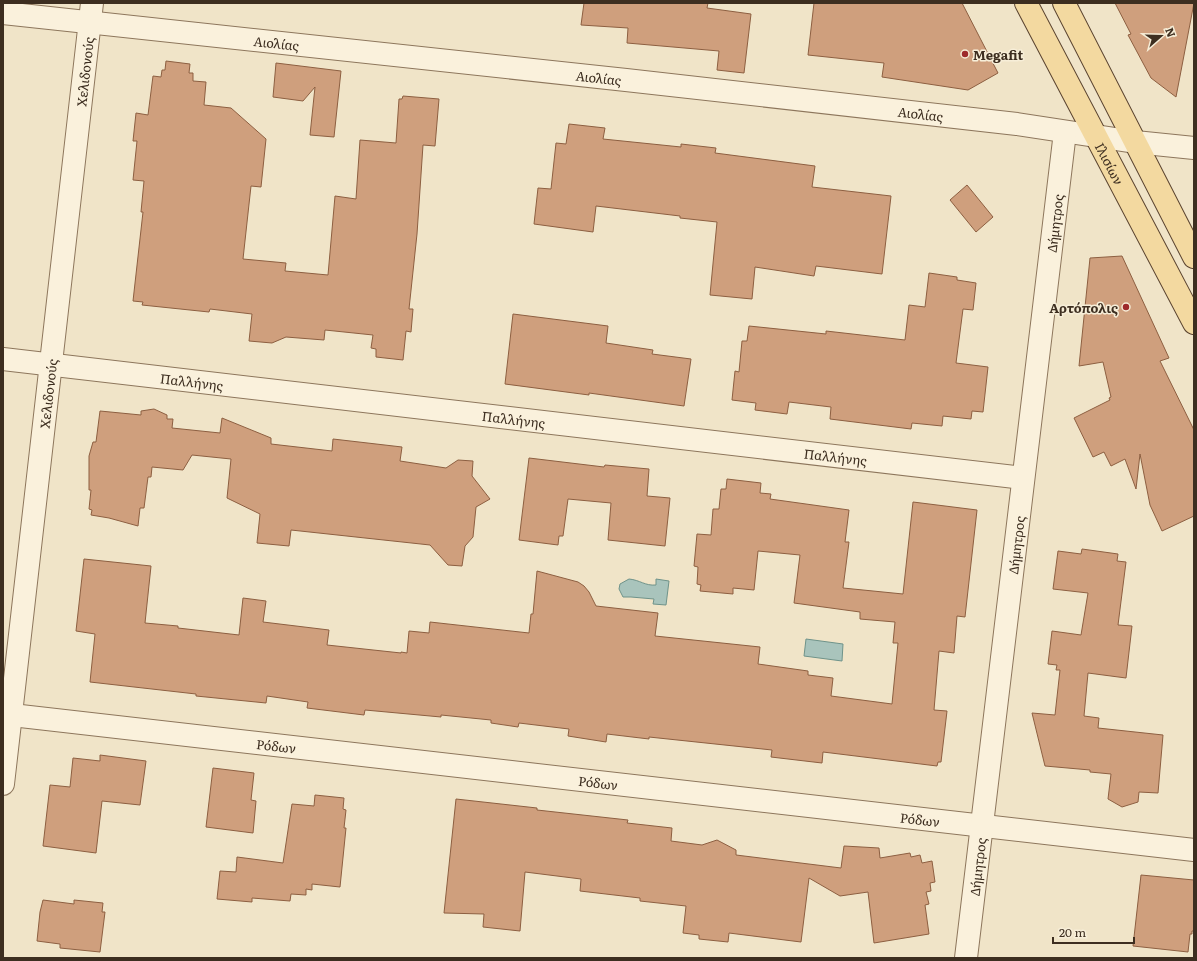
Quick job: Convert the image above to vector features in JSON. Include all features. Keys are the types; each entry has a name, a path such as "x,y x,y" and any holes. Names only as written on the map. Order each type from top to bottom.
{"main road":[{"name":"Ιλισίων","path":"1026,3 1194,323"},
{"path":"1064,3 1194,257"}],"street":[{"name":"Αιολίας","path":"3,13 91,13 626,80 993,121 1097,137 1194,148"},
{"name":"Χελιδονούς","path":"3,784 7,714 51,365 91,13"},
{"name":"Δήμητρος","path":"966,958 1065,132"},
{"name":"Παλλήνης","path":"3,359 1023,478"},
{"name":"Ρόδων","path":"7,714 1194,850"}],"water":[{"path":"629,579 652,585 656,585 656,579 669,581 666,605 653,604 654,599 623,597 619,589 620,584"},
{"path":"806,639 843,644 842,661 804,656"}],"building":[{"path":"584,3 708,3 707,8 751,14 744,73 717,70 719,51 627,43 628,28 581,25"},
{"path":"814,3 962,3 998,73 968,90 882,77 884,63 808,55"},
{"path":"1115,3 1194,3 1176,97 1151,78 1128,35 1131,34"},
{"path":"166,61 190,64 189,73 193,73 193,81 206,82 204,105 231,108 266,139 261,187 251,186 243,259 286,263 285,271 328,275 335,196 356,199 360,140 396,143 399,99 402,99 403,96 439,99 435,146 423,145 417,234 409,309 413,309 411,332 406,331 403,360 376,357 376,349 371,348 373,335 325,330 324,340 286,337 272,343 249,341 252,314 210,309 209,312 142,305 143,302 133,301 143,212 141,212 144,181 133,180 137,141 133,141 136,113 148,115 153,76 161,77 162,70 165,70"},
{"path":"276,63 341,71 334,137 310,135 315,87 303,101 273,97"},
{"path":"569,124 605,128 603,139 681,147 681,144 716,148 715,153 815,166 812,187 891,196 882,274 816,266 814,276 755,267 752,299 710,295 717,222 596,206 593,232 534,224 538,188 551,189 556,143 566,144"},
{"path":"967,185 993,217 976,232 950,200"},
{"path":"1122,256 1169,358 1160,361 1194,430 1194,516 1162,531 1150,505 1140,454 1136,489 1125,459 1111,466 1104,452 1093,457 1074,418 1110,400 1109,398 1111,397 1103,362 1079,366 1090,258"},
{"path":"929,273 957,277 957,280 976,283 973,310 963,309 956,363 988,367 983,412 972,411 971,419 943,416 942,426 912,423 911,429 830,419 831,407 789,402 787,414 755,410 756,403 732,400 735,371 739,372 742,341 747,341 749,326 826,334 826,331 905,340 909,305 925,307"},
{"path":"513,314 608,326 606,343 653,350 652,354 691,359 684,406 589,393 589,395 505,384"},
{"path":"154,409 167,415 167,419 173,419 172,428 220,433 222,418 271,438 271,444 332,451 333,439 402,447 400,461 446,468 458,460 473,461 472,476 490,499 476,507 473,537 465,546 462,566 448,565 430,545 291,530 289,546 257,543 260,514 227,498 231,459 192,455 183,470 152,467 151,477 148,477 144,508 140,508 138,526 91,515 92,510 89,509 91,490 89,490 89,456 93,442 96,442 100,411 141,415 141,411"},
{"path":"529,458 604,467 605,465 649,469 647,496 670,498 665,546 608,540 611,503 568,499 563,536 559,536 558,545 519,540"},
{"path":"727,479 761,483 760,493 771,494 770,499 849,510 845,542 849,542 843,588 903,594 913,502 977,510 965,617 957,616 954,653 939,651 934,710 947,711 941,762 938,762 937,766 823,752 822,763 771,757 772,750 649,737 649,739 607,734 606,742 568,736 569,729 519,723 518,727 491,723 491,720 365,710 364,715 307,708 308,702 267,696 266,703 196,696 196,694 90,682 95,634 76,631 84,559 151,566 145,623 178,626 178,628 239,635 243,598 266,601 263,622 329,630 327,645 401,653 407,653 409,631 429,633 430,622 529,633 531,614 533,614 537,571 578,582 589,592 596,606 658,613 655,636 760,647 758,664 808,671 808,675 833,678 831,696 892,704 898,643 893,643 895,622 860,619 860,612 794,603 800,555 758,551 754,590 733,588 733,594 700,591 701,585 697,584 698,567 694,566 697,534 711,535 713,509 719,509 721,489 726,489"},
{"path":"1082,549 1118,554 1117,561 1126,562 1118,625 1132,626 1126,678 1088,673 1084,716 1099,718 1098,728 1163,735 1158,793 1139,792 1138,802 1122,807 1108,799 1111,774 1090,772 1090,770 1045,766 1032,713 1055,715 1060,670 1056,670 1057,665 1048,664 1052,631 1081,635 1088,593 1053,589 1058,551 1081,554"},
{"path":"100,755 146,761 140,805 102,801 96,853 43,846 50,785 70,787 73,758 100,761"},
{"path":"213,768 254,773 251,800 256,801 253,833 206,827"},
{"path":"315,795 344,798 343,809 346,810 344,828 346,828 340,887 312,884 312,890 306,889 306,895 291,894 290,901 252,898 252,902 217,899 220,871 236,872 237,857 283,863 292,804 314,806"},
{"path":"456,799 628,820 627,823 672,828 671,841 702,845 717,840 736,850 736,855 841,868 844,846 879,848 880,858 910,853 911,857 920,855 922,863 932,861 935,882 930,883 931,891 926,892 929,904 925,905 929,934 874,943 868,892 840,896 809,878 801,942 729,933 728,942 699,939 699,935 683,933 686,906 640,901 640,898 580,891 581,879 525,872 520,931 483,927 484,914 444,913"},
{"path":"1141,875 1194,880 1194,931 1190,934 1188,952 1133,946"},
{"path":"43,900 74,904 74,900 103,903 102,912 105,912 100,952 60,948 60,944 37,941 40,912"}],"place":[{"name":"Megafit","path":"965,54"},
{"name":"Αρτόπολις","path":"1126,307"}]}
